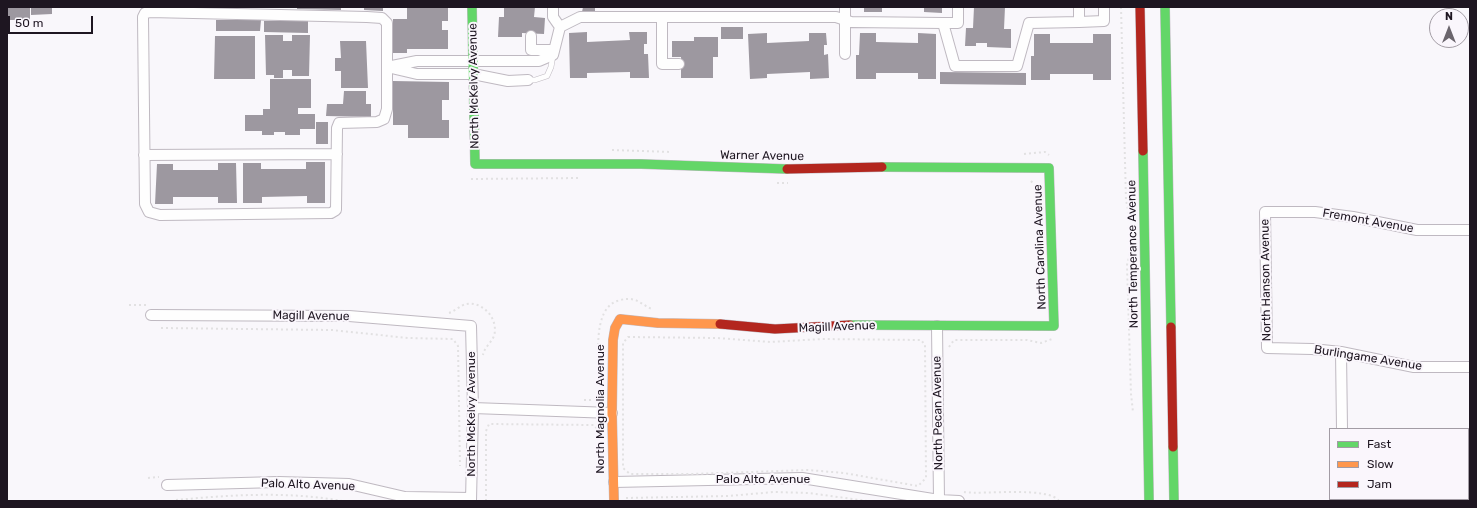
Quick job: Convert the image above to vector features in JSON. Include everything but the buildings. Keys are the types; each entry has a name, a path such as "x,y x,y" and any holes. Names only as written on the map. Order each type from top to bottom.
{"street":[{"name":"North McKelvy Avenue","path":"472,7 475,164"},
{"path":"553,7 553,17 560,27"},
{"path":"845,7 845,54"},
{"path":"387,66 417,61 538,61 554,52 560,27 580,12 662,17 697,12 836,17 851,22 958,23 958,7"},
{"path":"1079,7 1079,22"},
{"path":"943,23 955,66 1017,66 1029,23 1104,22 1104,7"},
{"name":"North Temperance Avenue","path":"1140,7 1149,501"},
{"path":"1165,7 1174,501"},
{"path":"279,10 382,18 387,23 387,66 387,109 384,119 377,122 339,123 337,128 336,210 331,214 160,215 148,212 145,204 144,155 143,17 145,13 279,10"},
{"path":"662,17 662,64 679,64"},
{"path":"530,36 531,50 554,52"},
{"path":"387,66 417,74 473,74 508,81 528,80"},
{"path":"144,155 337,154"},
{"name":"Warner Avenue","path":"475,164 641,164 771,170 850,167 1049,168"},
{"name":"North Carolina Avenue","path":"1049,168 1054,326"},
{"name":"Fremont Avenue","path":"1265,212 1323,213 1353,217 1417,230 1470,230"},
{"name":"North Hanson Avenue","path":"1265,212 1267,348"},
{"name":"Magill Avenue","path":"152,310 349,316 471,326"},
{"name":"Magill Avenue","path":"620,319 658,323 709,323 775,329 843,325 1054,326"},
{"name":"North Magnolia Avenue","path":"614,501 612,413 613,340 615,328 620,319"},
{"name":"North McKelvy Avenue","path":"471,326 473,408 471,500"},
{"name":"North Pecan Avenue","path":"937,326 939,500"},
{"name":"Burlingame Avenue","path":"1267,348 1312,349 1341,352 1414,367 1470,367"},
{"path":"1341,352 1342,428"},
{"path":"473,408 612,413"},
{"name":"Palo Alto Avenue","path":"614,482 802,478 939,500 960,496"},
{"name":"Palo Alto Avenue","path":"167,485 278,482 349,484 405,497 471,500"}],"lane":[{"path":"528,80 535,80 547,76 551,67 554,52"}],"path":[{"path":"1121,7 1126,200 1131,225"},
{"path":"608,150 673,152"},
{"path":"1016,154 1045,152 1053,157"},
{"path":"471,179 581,178"},
{"path":"1024,181 1031,181 1039,190"},
{"path":"773,183 795,183"},
{"path":"1131,247 1127,266 1131,394 1134,417"},
{"path":"580,400 595,400 599,395 599,332 600,321 606,309 614,302 623,299 635,300 654,309"},
{"path":"443,316 465,304 475,304 484,308 491,315 494,324 494,336 483,353 483,360"},
{"path":"129,305 152,310"},
{"path":"161,328 332,330 408,338 453,339 458,346 460,468"},
{"path":"628,336 717,338 770,342 822,339 921,340 925,345 926,478 918,486 844,473 808,470 692,474 630,474 623,468 623,343 628,336"},
{"path":"949,354 949,346 954,340 1027,340 1041,343 1048,342 1053,338"},
{"path":"486,501 486,431 489,424 594,425"},
{"path":"624,501 626,498 728,496 774,492 809,493 866,501"},
{"path":"960,496 1040,492 1057,498 1059,501"},
{"path":"176,500 224,496 317,496 342,501"}],"traffic: fast":[{"path":"472,7 475,164 641,164 787,169"},
{"path":"1165,7 1171,327"},
{"path":"1143,151 1149,501"},
{"path":"850,325 1054,326 1049,168 882,167"},
{"path":"1173,447 1174,501"}],"traffic: slow":[{"path":"614,501 612,413 613,340 615,328 620,319 658,323 720,324"}],"traffic: jam":[{"path":"1140,7 1143,151"},
{"path":"787,169 882,167"},
{"path":"720,324 775,329 850,325"},
{"path":"1171,327 1173,447"}]}
